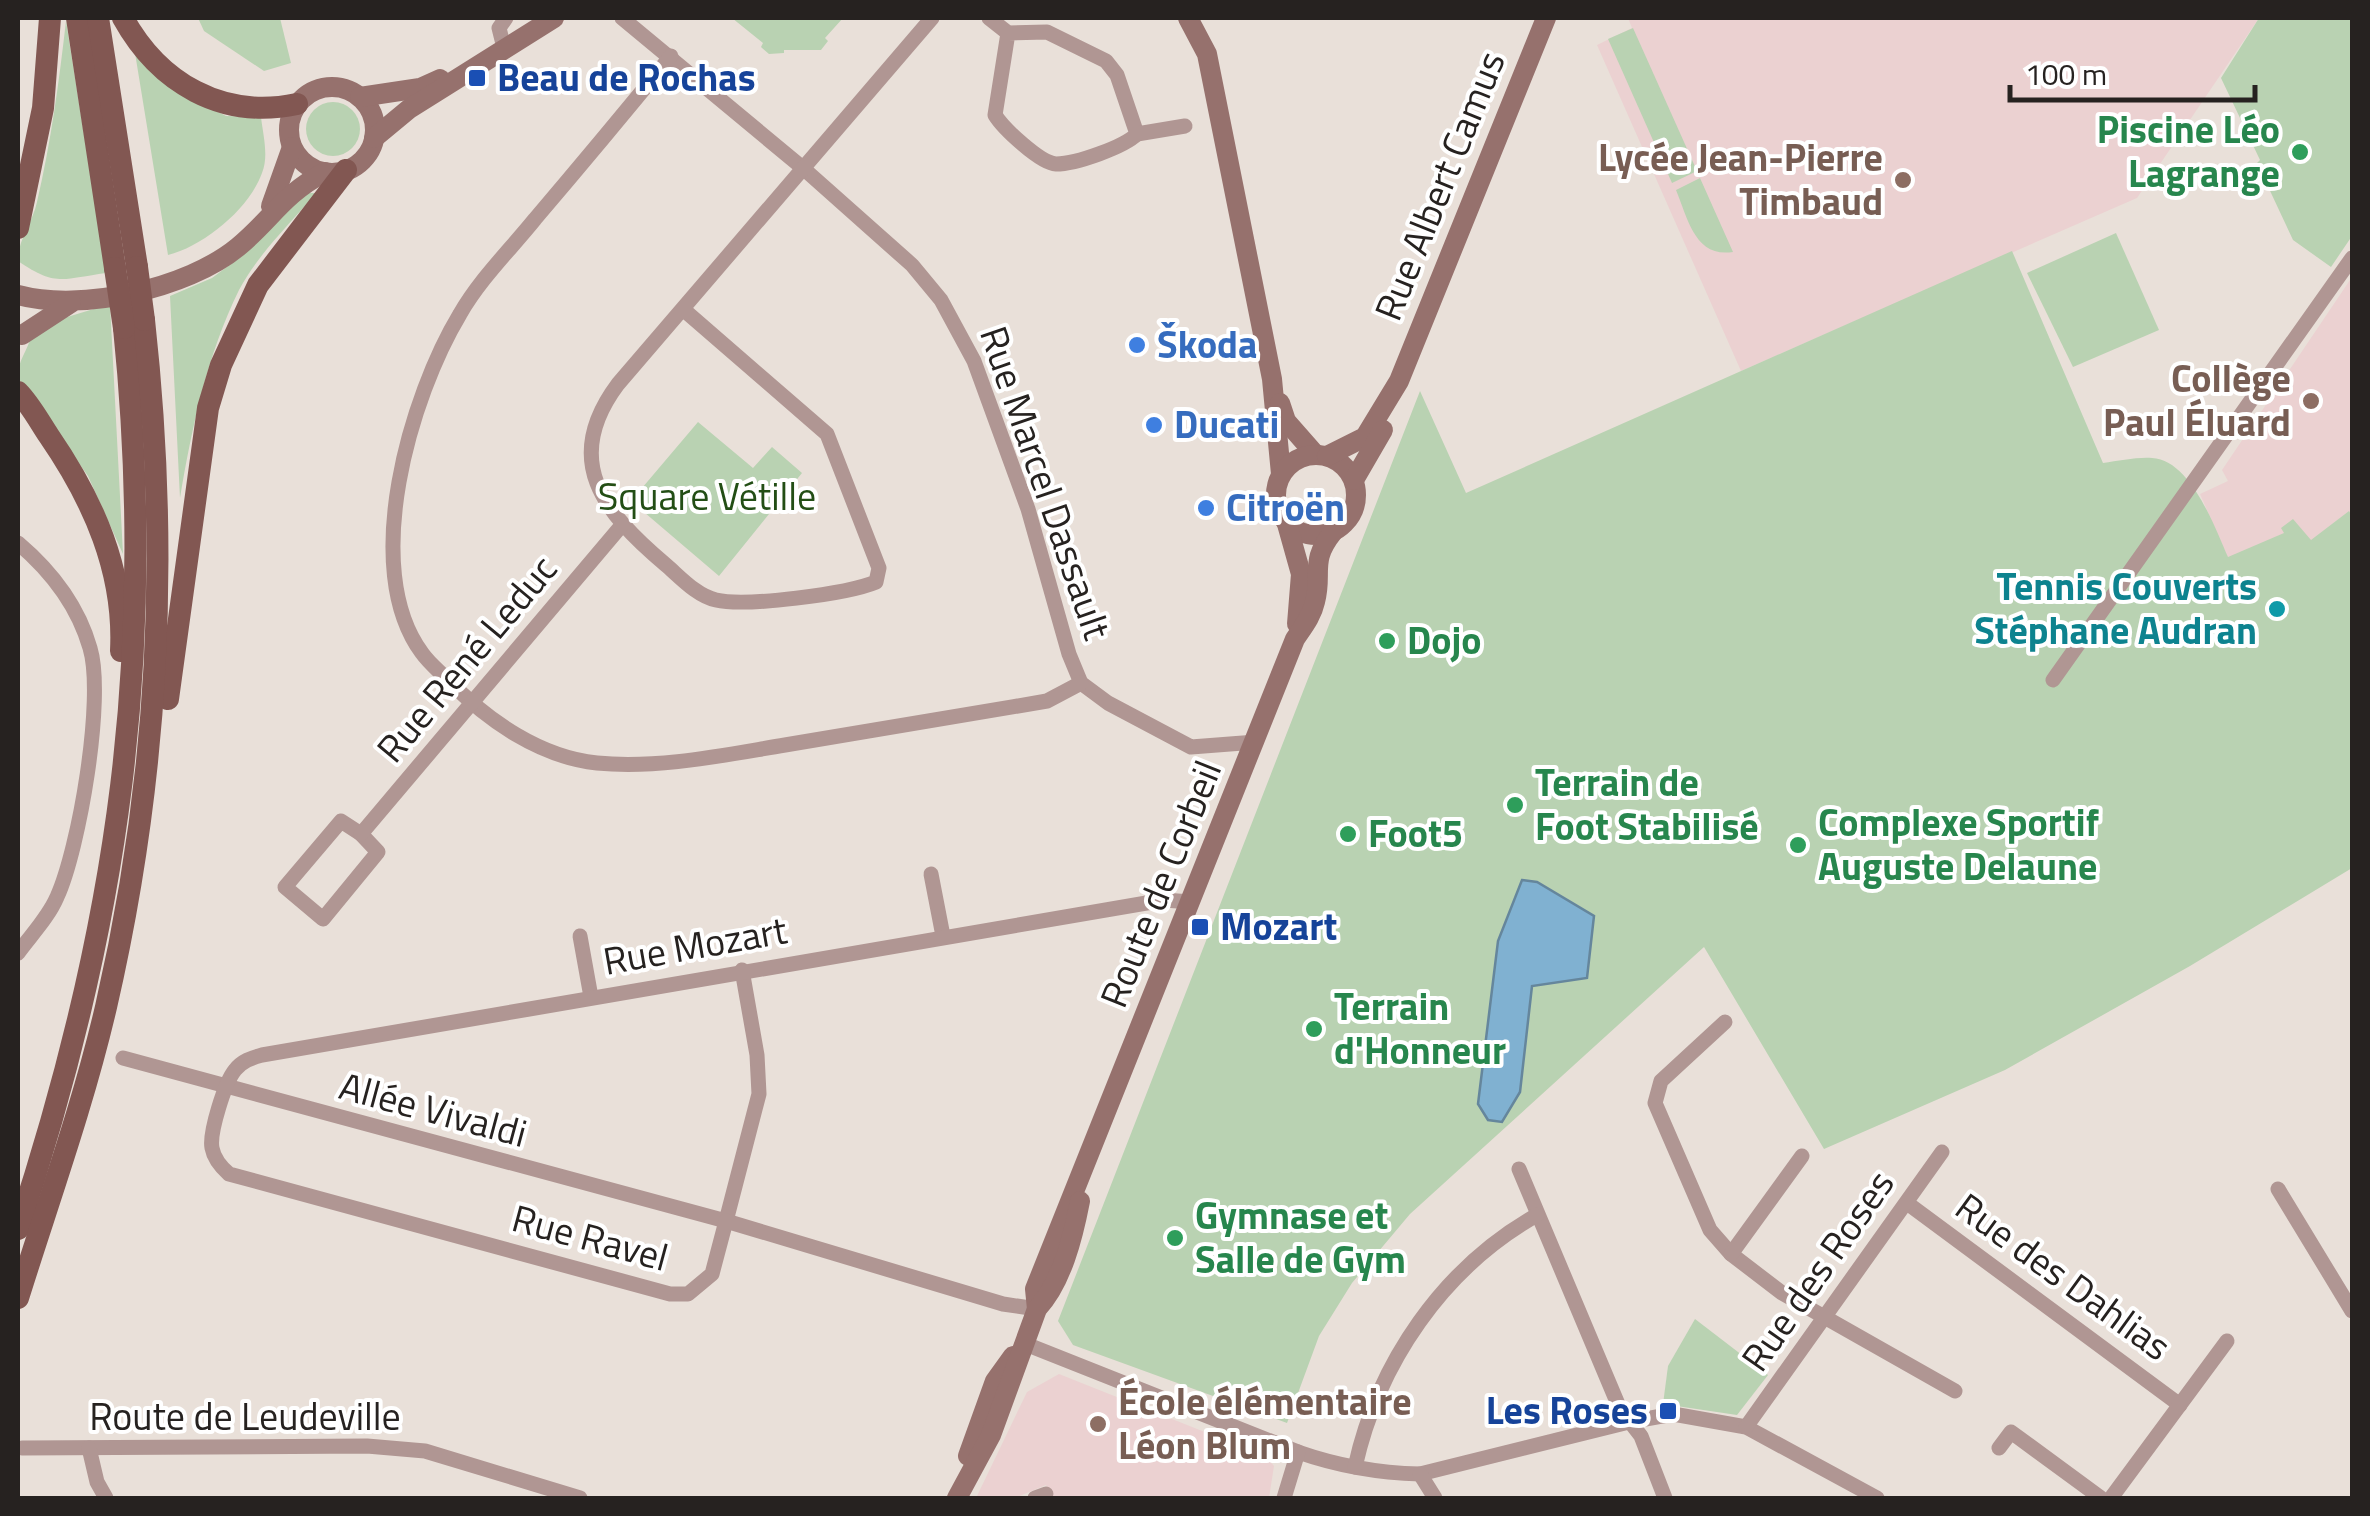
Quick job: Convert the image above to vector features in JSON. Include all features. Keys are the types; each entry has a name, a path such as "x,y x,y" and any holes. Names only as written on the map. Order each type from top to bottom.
{"main road":[{"path":"18,228 43,108 50,18"},
{"path":"77,18 126,268"},
{"path":"18,1298 85,1087 122,930 137,847 156,678 159,566 152,396 134,324 126,268 98,18"},
{"path":"123,18 146,55 187,87 250,110 297,104"},
{"path":"20,341 24,317 18,297 71,302 160,286 187,276 238,248 299,186 364,158 374,138 409,109 554,18"},
{"path":"1188,18 1206,54 1272,379 1281,474 1276,500 1288,524 1309,535 1333,532 1355,507 1354,480 1343,465 1321,455 1286,421 1272,379"},
{"name":"Rue Albert Camus","path":"1321,455 1365,437 1399,381 1546,18"},
{"path":"335,171 300,159 292,147 289,125 297,104 310,92 333,86 360,96 420,88 480,62"},
{"path":"360,96 370,108 374,138"},
{"path":"268,214 292,147"},
{"path":"137,847 151,823 208,408 220,365 258,285 335,171"},
{"path":"20,341 71,302"},
{"path":"18,1230 78,1033 110,877 126,760 133,694 138,552 132,403 134,324"},
{"name":"Rue Albert Camus","path":"1354,480 1395,405 1399,381"},
{"path":"18,392 76,476 95,512 110,558 120,598 115,746 126,760"},
{"path":"1281,474 1296,460 1321,455"},
{"name":"Route de Corbeil","path":"1288,524 1301,574 1295,639"},
{"name":"Route de Corbeil","path":"955,1498 995,1381 1024,1343 1037,1309 1050,1295 1075,1229 1090,1156 1295,639 1316,599 1318,558 1333,532"}],"street":[{"path":"504,48 498,28 506,18"},
{"name":"Rue Marcel Dassault","path":"622,18 804,169 912,265 941,300 965,338 1028,509 1072,664 1081,683 1108,703 1191,747 1256,742"},
{"path":"684,310 827,434 879,568 876,582 857,590 742,601 713,600 696,590 622,525 610,509 594,477 592,430 598,413 618,384 932,18"},
{"path":"988,18 1008,34 1047,32 1106,61 1117,75 1137,134"},
{"path":"1008,34 995,115 1001,125 1044,161 1057,164 1093,156 1130,141 1137,134 1184,126"},
{"path":"671,56 472,295 435,364 400,474 392,533 398,593 422,653 472,702 510,731 552,751 596,762 642,764 760,750 1047,700 1081,683"},
{"path":"2052,680 2109,605 2352,258"},
{"name":"Rue René Leduc","path":"361,834 622,525"},
{"path":"18,543 56,582 77,613 91,649 95,684 78,816 64,878 49,912 18,953"},
{"path":"341,821 361,834 378,852 322,919 285,887 341,821"},
{"path":"931,874 943,936"},
{"name":"Rue Mozart","path":"225,1088 233,1072 247,1059 262,1055 943,936 1164,900 1191,902"},
{"path":"580,936 591,997"},
{"path":"726,1221 758,1094 756,1055 742,970"},
{"path":"1725,1022 1661,1081 1655,1103 1710,1230 1731,1254 1782,1294 1955,1391"},
{"name":"Allée Vivaldi","path":"123,1058 726,1221"},
{"name":"Rue Ravel","path":"225,1088 211,1145 219,1166 229,1174 670,1294 688,1294 712,1274 726,1221 1002,1304 1037,1309"},
{"name":"Rue des Roses","path":"1746,1427 1942,1152"},
{"path":"1731,1254 1802,1156"},
{"path":"1519,1169 1620,1410 1640,1436 1665,1498"},
{"path":"2278,1189 2352,1311"},
{"name":"Rue des Dahlias","path":"1907,1203 2180,1405"},
{"path":"1355,1467 1381,1390 1404,1343 1465,1268 1502,1234 1536,1216"},
{"path":"2111,1498 2228,1342"},
{"path":"1024,1343 1298,1452 1387,1473 1420,1474 1673,1414 1746,1427 1877,1498"},
{"path":"1998,1448 2011,1432 2102,1498"},
{"name":"Route de Leudeville","path":"22,1448 367,1446 425,1452 580,1498"},
{"path":"89,1448 97,1482 106,1498"},
{"path":"1284,1498 1298,1452"},
{"path":"1420,1474 1435,1498"}],"shaded area":[{"name":"Lycée Jean-Pierre Timbaud","path":"1628,18 2259,18 2137,198 1741,371 1597,45 1632,28"},
{"name":"Collège Paul Éluard","path":"2352,277 2352,516 2348,512 2311,541 2285,533 2228,558 2200,494 2228,481 2222,470"},
{"name":"École élémentaire Léon Blum","path":"1059,1374 1265,1456 1274,1466 1269,1498 1053,1498 1046,1485 1015,1498 976,1498 1027,1392"}],"green space":[{"path":"198,18 280,18 291,63 264,71 204,31"},
{"path":"732,18 843,18 825,38 828,41 821,50 769,54 761,47 763,43"},
{"path":"2259,18 2352,18 2352,236 2331,267 2293,240 2221,78"},
{"path":"66,21 106,273 60,279 42,275 18,261 42,179"},
{"path":"1633,28 1697,171 1672,183 1608,39"},
{"path":"135,53 199,102 226,116 261,117 264,166 247,200 210,235 168,255"},
{"path":"333,102 352,110 360,129 352,148 333,156 314,148 306,129 314,110"},
{"path":"1700,178 1733,252 1710,249 1701,243 1689,224 1676,190"},
{"path":"301,193 316,193 255,264 239,290 218,340 202,392 180,498 170,296 212,278 243,255"},
{"path":"2116,233 2159,330 2073,367 2027,273"},
{"name":"Complexe Sportif Auguste Delaune","path":"2012,251 2103,463 2152,458 2178,470 2200,497 2228,557 2284,533 2281,528 2293,519 2311,540 2349,511 2352,516 2352,868 2190,966 2005,1070 1824,1149 1704,947 1410,1214 1352,1283 1319,1336 1287,1423 1073,1345 1058,1321 1420,391 1466,493"},
{"path":"110,304 123,554 88,476 18,378 31,336 64,318"},
{"name":"Square Vétille","path":"698,422 753,468 772,447 802,473 719,576 631,501"},
{"path":"1695,1319 1768,1375 1737,1415 1663,1404 1668,1366"}],"water":[{"path":"1522,880 1537,882 1594,916 1587,978 1532,986 1520,1092 1502,1122 1488,1120 1478,1104 1498,941"}],"place":[{"name":"Beau de Rochas","path":"477,78"},
{"name":"Piscine Léo Lagrange","path":"2300,152"},
{"name":"Lycée Jean-Pierre Timbaud","path":"1903,180"},
{"name":"Škoda","path":"1137,345"},
{"name":"Collège Paul Éluard","path":"2311,401"},
{"name":"Ducati","path":"1154,425"},
{"name":"Citroën","path":"1206,508"},
{"name":"Tennis Couverts Stéphane Audran","path":"2277,609"},
{"name":"Dojo","path":"1387,641"},
{"name":"Terrain de Foot Stabilisé","path":"1515,805"},
{"name":"Foot5","path":"1348,834"},
{"name":"Complexe Sportif Auguste Delaune","path":"1798,845"},
{"name":"Mozart","path":"1200,927"},
{"name":"Terrain d'Honneur","path":"1314,1029"},
{"name":"Gymnase et Salle de Gym","path":"1175,1238"},
{"name":"Les Roses","path":"1668,1411"},
{"name":"École élémentaire Léon Blum","path":"1098,1424"}]}
